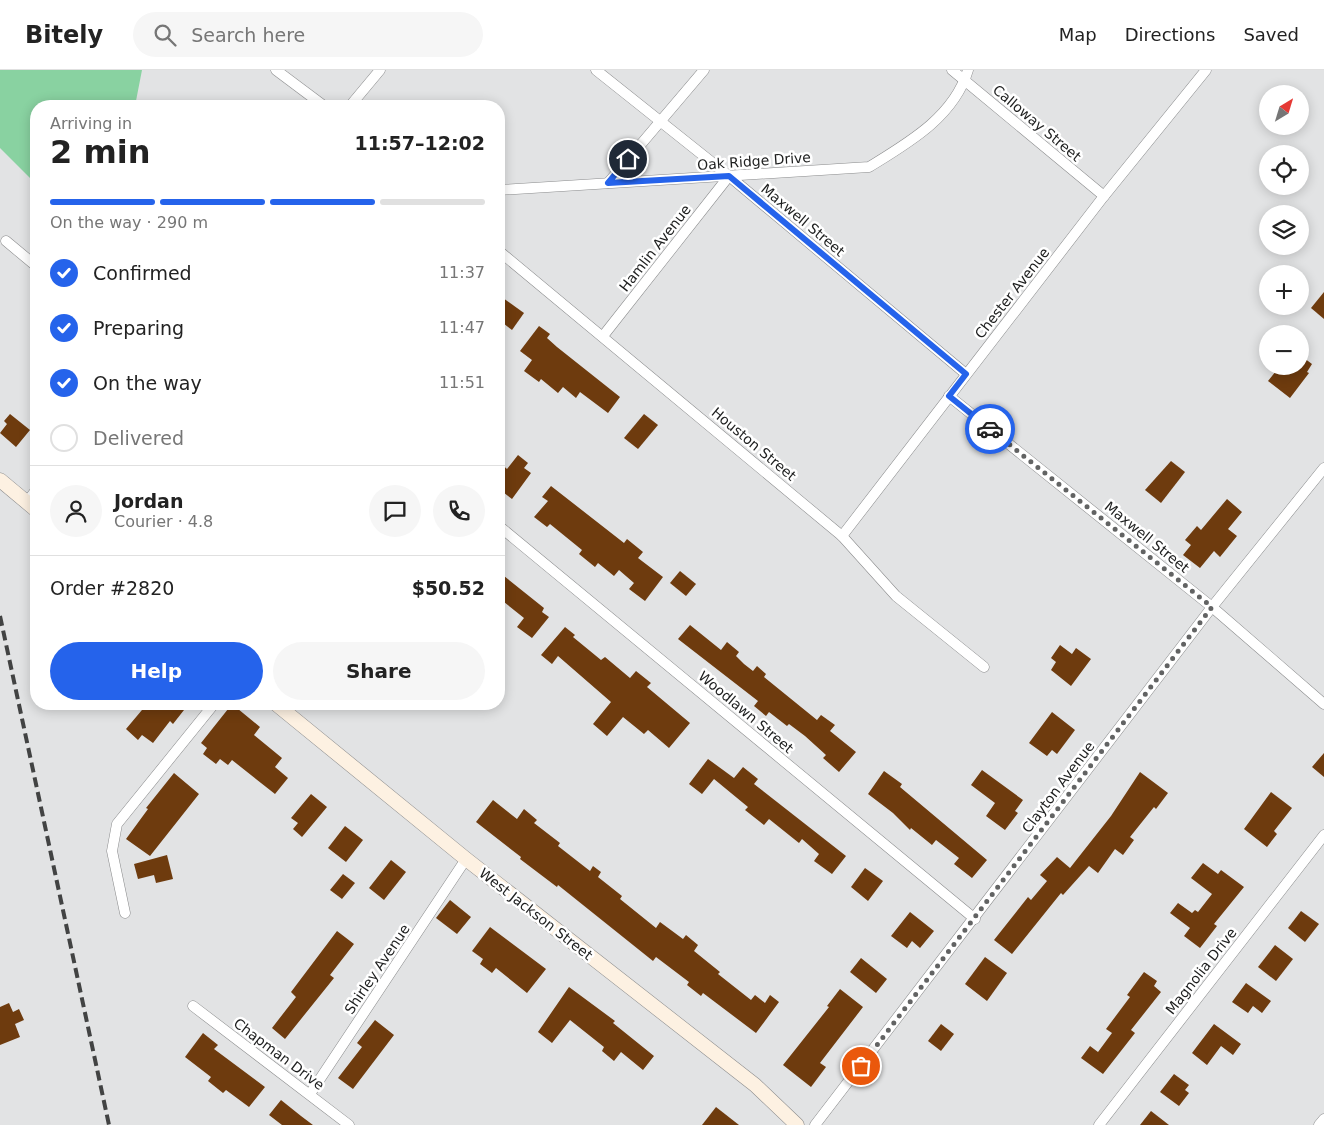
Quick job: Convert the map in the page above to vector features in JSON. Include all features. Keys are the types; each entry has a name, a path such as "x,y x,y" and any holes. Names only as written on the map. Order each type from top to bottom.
{"street":[{"path":"276,70 316,100"},
{"path":"355,100 380,70"},
{"name":"Maxwell Street","path":"596,70 729,176 966,374"},
{"path":"608,183 704,70"},
{"name":"Calloway Street","path":"952,70 1104,196"},
{"name":"Oak Ridge Drive","path":"505,190 869,167 911,141 942,115 965,81 968,70"},
{"name":"Chester Avenue","path":"842,536 1104,196 1206,70"},
{"name":"Hamlin Avenue","path":"603,336 729,176"},
{"path":"6,241 30,261"},
{"name":"Houston Street","path":"505,256 842,536 896,596 984,667"},
{"name":"Maxwell Street","path":"949,396 1212,607 1324,704"},
{"name":"Clayton Avenue","path":"815,1125 975,919 1212,607 1324,468"},
{"path":"0,480 30,504"},
{"name":"Woodlawn Street","path":"505,531 975,919"},
{"path":"125,912 112,851 117,824 209,710"},
{"name":"West Jackson Street","path":"283,710 466,859 755,1086 797,1125"},
{"name":"Magnolia Drive","path":"1099,1125 1324,835"},
{"name":"Shirley Avenue","path":"310,1094 466,859"},
{"name":"Chapman Drive","path":"193,1006 349,1125"},
{"path":"1319,1125 1324,1119"}],"green space":[{"path":"0,70 142,70 136,100 30,100 30,178 0,148"}],"building":[{"path":"1324,292 1324,319 1311,308"},
{"path":"505,299 524,313 512,330 505,325"},
{"path":"539,326 550,334 547,338 557,347 620,397 608,413 580,392 576,398 563,387 558,393 541,379 539,382 524,371 532,360 520,351"},
{"path":"1273,375 1307,375 1290,398 1268,381"},
{"path":"10,414 30,430 16,447 0,433 7,424 4,421"},
{"path":"644,414 658,425 638,449 624,438"},
{"path":"518,455 528,463 524,468 531,473 512,499 505,494 505,467 507,469"},
{"path":"1171,461 1185,472 1161,503 1145,490"},
{"path":"551,486 624,543 627,539 643,552 638,558 663,577 645,601 629,589 634,583 619,570 614,576 598,563 595,567 579,554 582,550 550,524 547,527 534,517 548,501 542,497"},
{"path":"1227,499 1242,512 1228,529 1237,536 1220,557 1214,551 1200,568 1183,555 1191,545 1185,540 1197,526 1201,530"},
{"path":"680,571 696,584 686,596 670,583"},
{"path":"505,577 544,608 542,612 549,617 532,638 517,627 524,618 505,603"},
{"path":"690,625 721,650 727,642 739,652 736,656 753,671 757,666 766,674 764,677 817,720 821,715 835,725 830,731 856,752 839,772 823,758 826,755 805,736 789,724 787,726 769,712 766,716 754,706 758,701 678,639"},
{"path":"565,627 575,635 573,637 601,660 605,657 630,678 636,671 651,683 647,687 690,723 669,748 648,730 644,734 623,717 607,736 593,724 611,702 558,656 552,664 541,655"},
{"path":"1060,645 1072,654 1076,648 1091,659 1071,686 1051,670 1056,662 1051,658"},
{"path":"142,710 184,710 173,724 170,721 153,743 142,735 138,740 126,729"},
{"path":"227,710 239,710 260,727 254,735 282,758 275,767 288,778 275,794 232,760 228,765 220,759 216,764 203,754 207,748 201,743"},
{"path":"1052,712 1075,730 1057,754 1052,750 1047,756 1029,743"},
{"path":"1324,753 1324,777 1312,767"},
{"path":"708,759 734,778 743,767 758,779 754,784 846,856 832,874 814,861 819,854 802,839 799,843 769,819 764,825 745,810 748,807 714,779 702,794 689,784"},
{"path":"982,770 1023,800 1015,811 1018,813 1005,830 986,816 995,803 971,785"},
{"path":"884,771 902,784 900,787 987,860 972,878 954,864 959,858 936,840 932,845 911,828 910,830 893,813 868,794"},
{"path":"1140,772 1168,793 1130,837 1134,840 1123,855 1115,849 1098,873 1089,866 1063,895 1061,893 1012,954 994,940 1028,897 1031,900 1047,881 1040,875 1057,857 1070,868 1111,816"},
{"path":"174,773 199,794 150,856 126,839 148,809 146,808"},
{"path":"1271,792 1292,808 1274,831 1277,834 1267,847 1244,829"},
{"path":"311,794 327,807 302,837 293,829 298,823 291,818"},
{"path":"493,800 517,819 524,809 537,820 534,823 560,843 558,846 590,871 593,866 601,872 598,877 622,896 620,899 656,928 660,922 683,939 686,935 698,945 694,951 720,972 718,974 751,1000 755,995 765,1003 770,995 779,1002 756,1033 703,993 701,996 687,985 689,982 656,957 653,961 558,885 557,887 520,859 521,857 476,822"},
{"path":"345,826 363,840 346,862 328,848"},
{"path":"167,855 173,879 156,883 154,875 138,879 134,864"},
{"path":"391,860 406,872 384,900 369,888"},
{"path":"1203,863 1218,874 1221,870 1244,887 1214,924 1217,926 1200,948 1184,936 1190,928 1170,913 1178,903 1192,913 1195,910 1198,912 1212,894 1191,878"},
{"path":"865,868 883,881 868,901 851,887"},
{"path":"343,874 355,883 342,899 330,890"},
{"path":"450,900 471,917 457,934 436,918"},
{"path":"1301,911 1319,924 1305,942 1288,928"},
{"path":"910,912 934,931 920,948 912,941 907,948 891,936"},
{"path":"490,927 546,969 527,993 496,968 492,973 480,964 483,959 472,951"},
{"path":"337,931 354,944 330,975 334,978 285,1039 272,1028 296,997 291,992"},
{"path":"1275,945 1293,959 1276,981 1258,967"},
{"path":"985,957 1007,973 987,1001 965,984"},
{"path":"861,958 887,979 876,993 850,972"},
{"path":"1144,972 1157,981 1154,986 1161,992 1131,1030 1135,1033 1103,1074 1081,1058 1090,1046 1098,1052 1112,1033 1106,1029 1130,997 1127,995"},
{"path":"1246,983 1271,1001 1262,1013 1253,1006 1248,1013 1232,1002"},
{"path":"569,987 615,1021 613,1023 654,1056 643,1070 621,1052 614,1061 602,1051 604,1047 570,1020 552,1043 538,1032"},
{"path":"840,989 863,1007 820,1063 826,1067 811,1087 783,1065 829,1007 827,1006"},
{"path":"9,1003 13,1012 19,1009 24,1020 15,1024 20,1037 0,1045 0,1007"},
{"path":"375,1020 394,1035 353,1089 338,1078 362,1047 357,1043"},
{"path":"941,1024 954,1034 941,1051 928,1041"},
{"path":"1214,1024 1241,1044 1233,1055 1221,1046 1207,1065 1192,1053"},
{"path":"203,1033 218,1045 214,1049 265,1087 249,1107 226,1090 223,1093 208,1081 211,1077 185,1057"},
{"path":"1174,1074 1189,1085 1185,1090 1189,1093 1179,1106 1160,1092"},
{"path":"281,1100 313,1125 282,1125 269,1115"},
{"path":"716,1107 739,1125 702,1125"},
{"path":"1151,1111 1169,1125 1140,1125"}],"railway":[{"path":"0,616 109,1125"}],"way so far":[{"path":"861,1066 1212,607 990,429"}],"route":[{"path":"628,159 608,183 729,176 966,374 949,396 990,429"}]}
